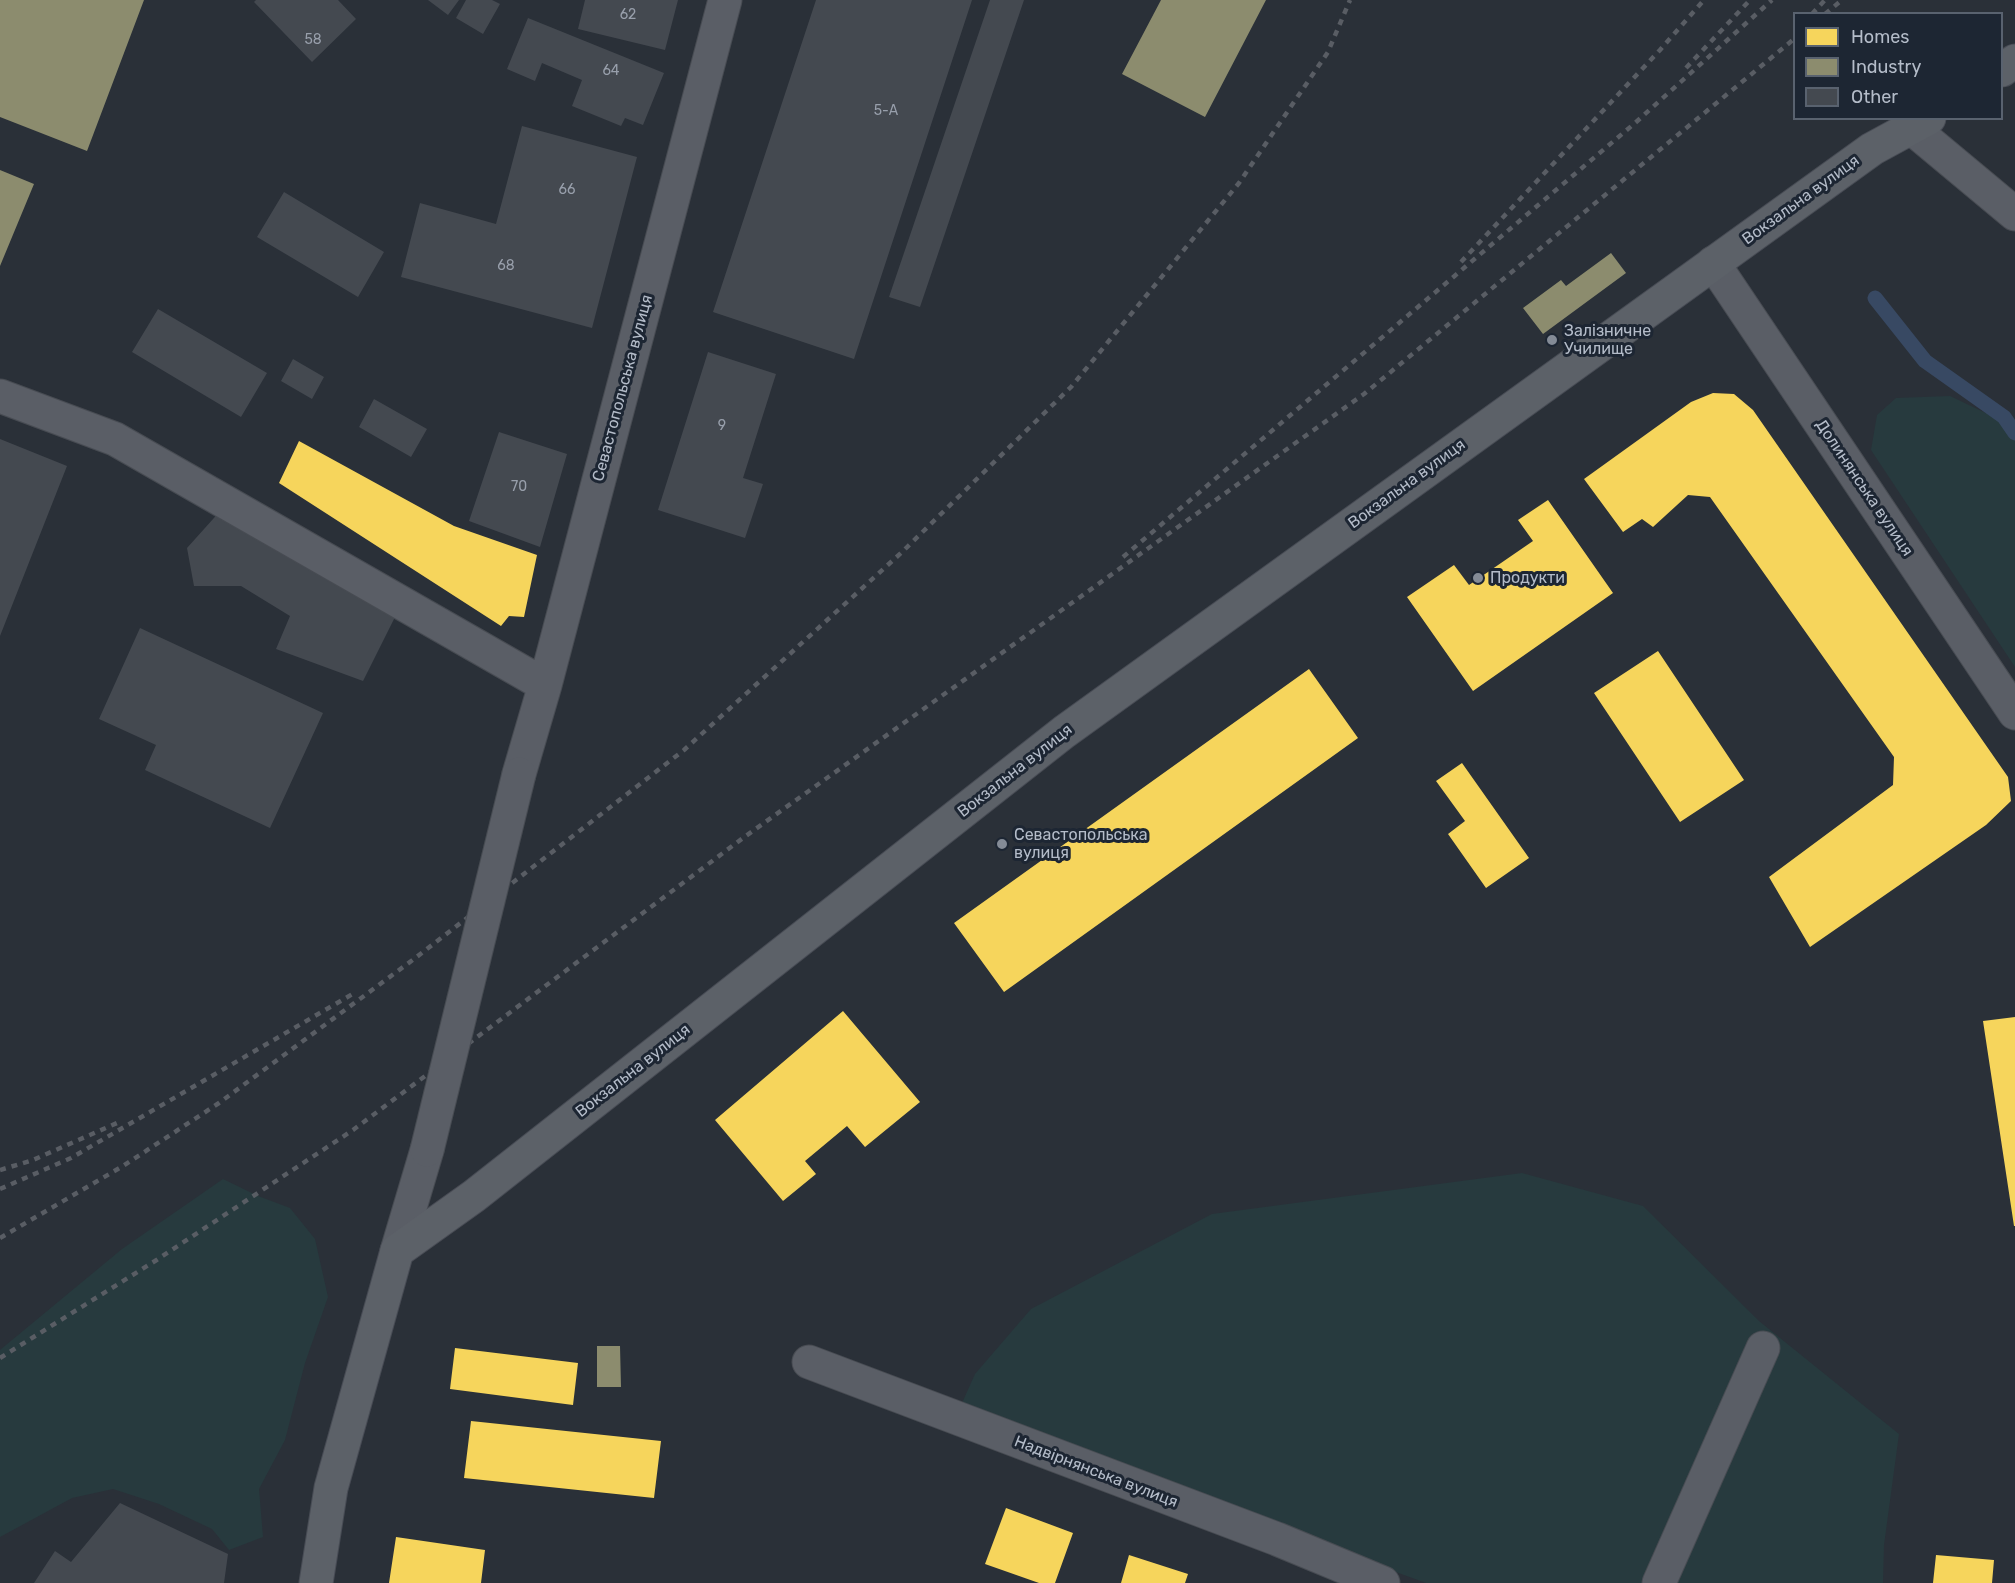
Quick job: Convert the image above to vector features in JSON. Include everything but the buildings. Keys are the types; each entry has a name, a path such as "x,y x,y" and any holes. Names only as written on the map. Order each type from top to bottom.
{"main road":[{"name":"Вокзальна вулиця","path":"397,1251 474,1196 1064,732 1872,149 1921,124"},
{"path":"315,1583 331,1488 397,1251"}],"street":[{"name":"Севастопольська вулиця","path":"397,1251 427,1149 519,774 546,685 724,0"},
{"path":"1921,124 2015,214"},
{"name":"Долинянська вулиця","path":"1713,263 2015,713"},
{"path":"0,396 115,439 546,685"},
{"path":"1659,1583 1763,1348"},
{"name":"Надвірнянська вулиця","path":"810,1362 1277,1539 1383,1583"}],"green space":[{"path":"1950,396 2015,427 2015,667 1871,450 1877,415 1896,398"},
{"path":"1522,1173 1643,1206 1759,1321 1899,1434 1884,1545 1883,1583 1426,1583 958,1412 975,1374 1031,1309 1212,1214"},
{"path":"223,1179 290,1208 315,1239 328,1297 305,1363 285,1440 259,1489 263,1537 229,1550 212,1529 159,1504 113,1489 72,1498 0,1537 0,1350 122,1249"}],"waterway":[{"path":"1875,298 1925,361 2004,417 2015,433"}],"railway":[{"path":"0,1238 123,1166 219,1103 414,959 684,750 901,553 1071,387 1239,183 1328,52 1350,0"},
{"path":"1461,262 1704,0"},
{"path":"1686,68 1750,0"},
{"path":"1123,557 1635,123 1772,0"},
{"path":"1814,12 1825,0"},
{"path":"1827,12 1842,0"},
{"path":"0,1358 155,1261 353,1130 743,838 1364,394 1793,40"},
{"path":"0,1189 71,1158 356,992"},
{"path":"0,1170 33,1160 117,1123"}],"place":[{"name":"Залізничне Училище","path":"1552,340"},
{"name":"Продукти","path":"1478,578"},
{"name":"Севастопольська вулиця","path":"1002,844"}]}
